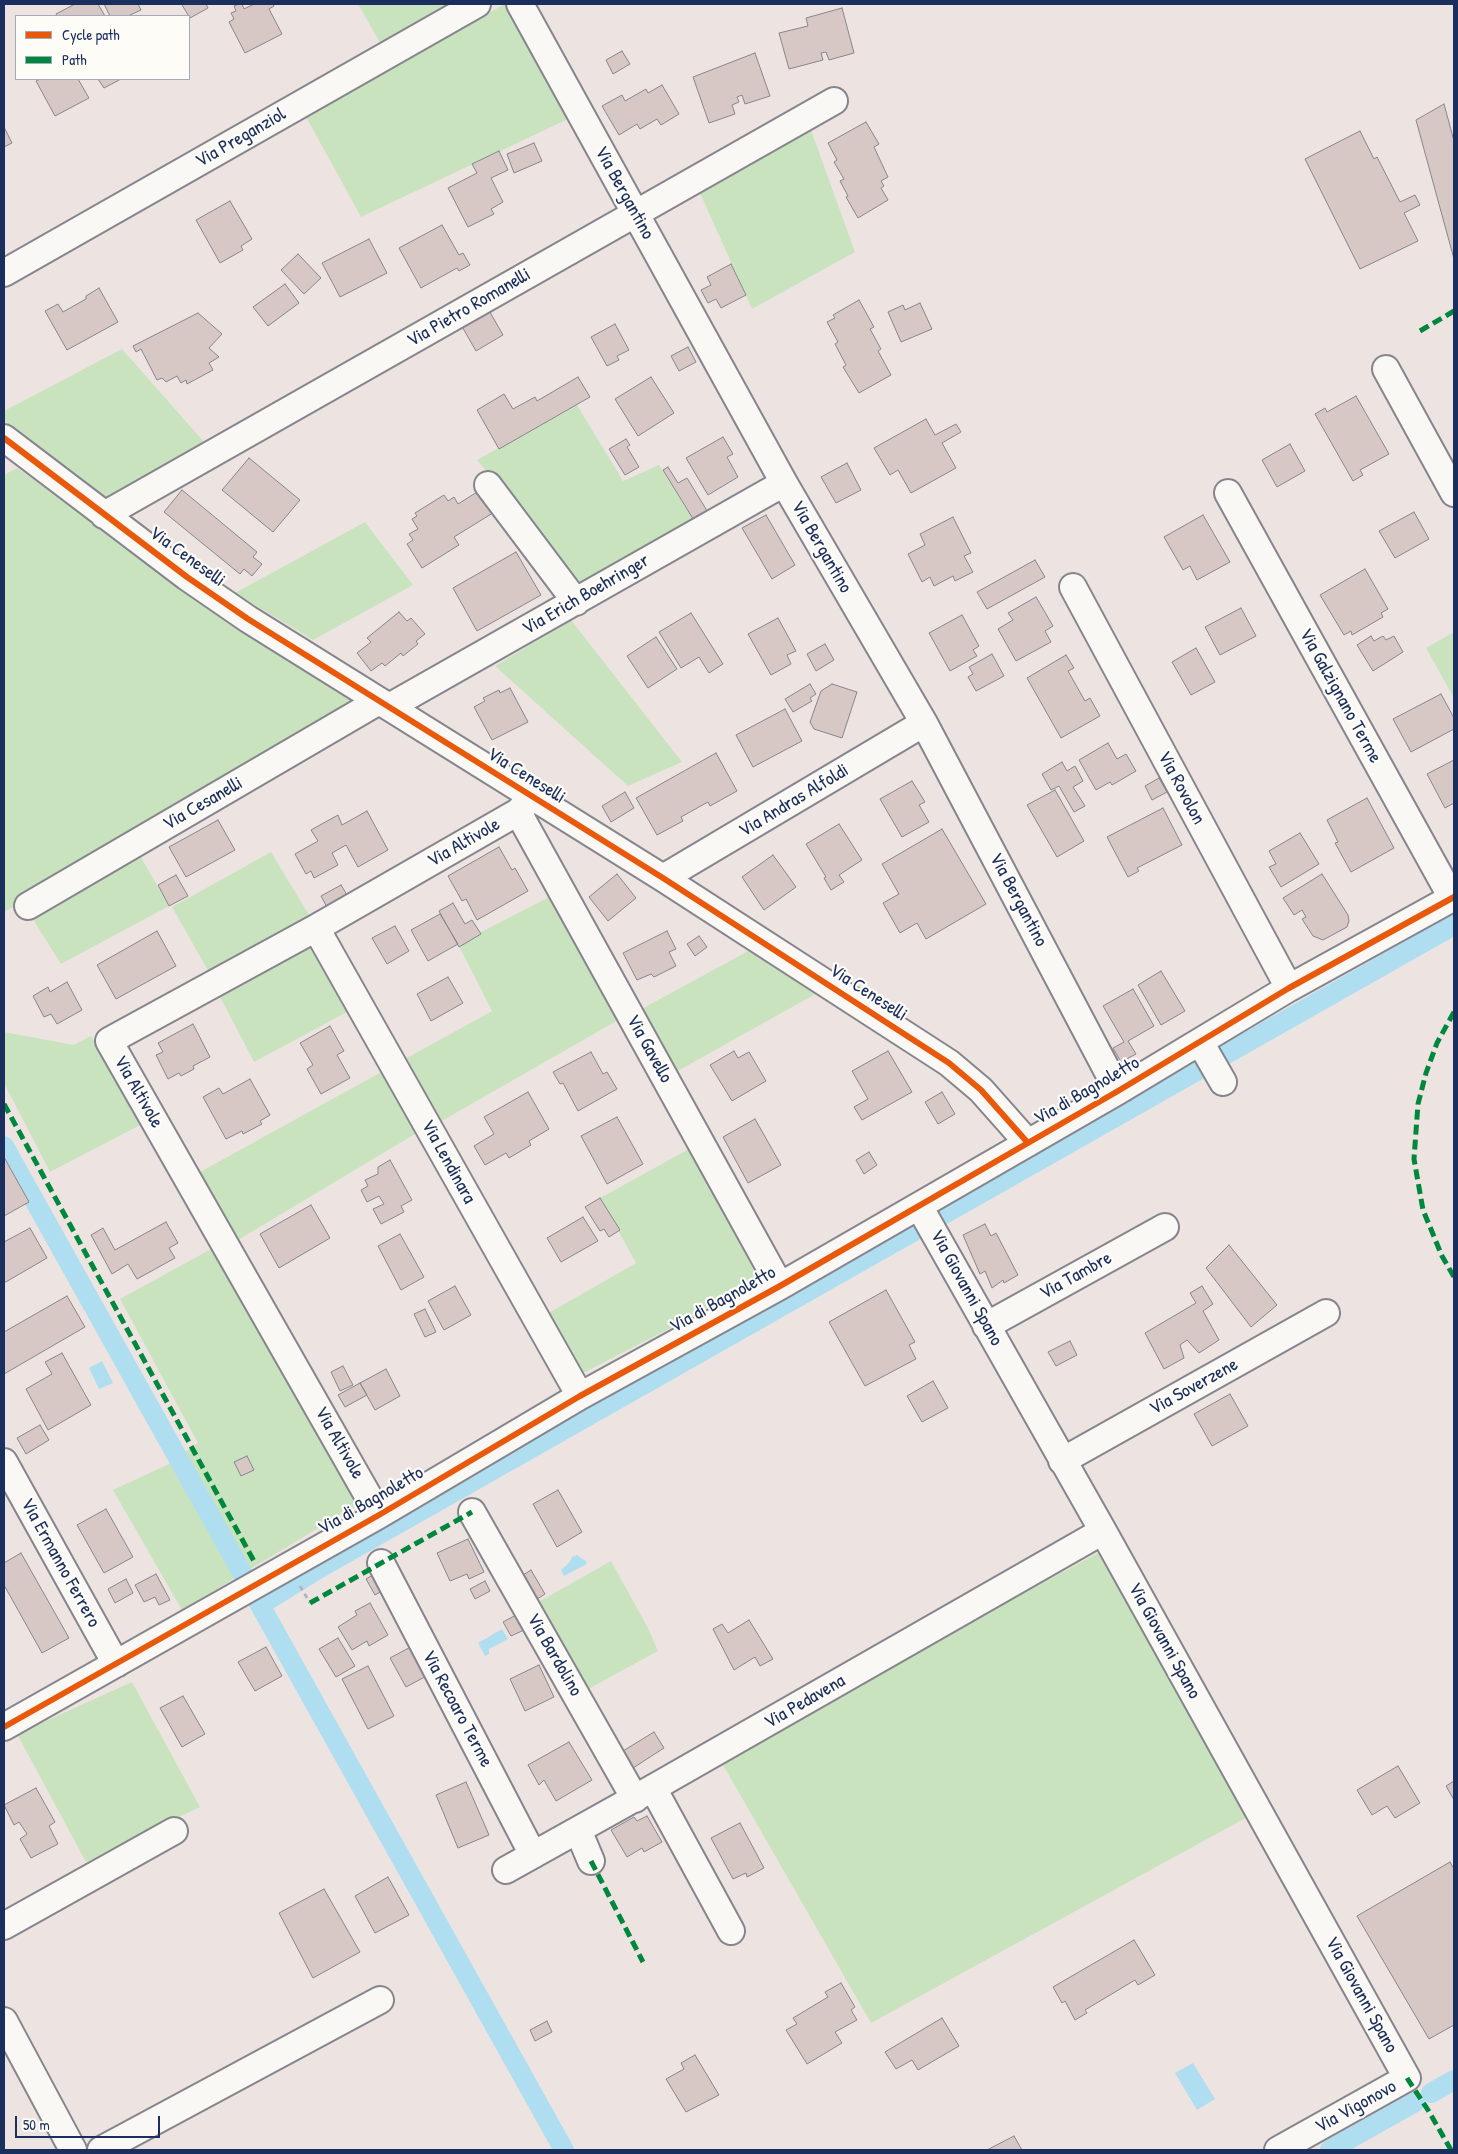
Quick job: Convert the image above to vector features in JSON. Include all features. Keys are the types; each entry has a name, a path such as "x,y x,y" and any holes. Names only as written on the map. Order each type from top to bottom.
{"street":[{"name":"Via Preganziol","path":"4,273 478,4"},
{"name":"Via Bergantino","path":"520,4 784,483 924,724 1118,1091"},
{"name":"Via Pietro Romanelli","path":"104,515 834,102"},
{"path":"1386,369 1454,493"},
{"name":"Via Ceneselli","path":"4,438 104,515 248,619 384,704 525,805 663,878 949,1063 981,1090 1028,1142"},
{"name":"Via Erich Boehringer","path":"384,704 576,602 784,483"},
{"path":"488,485 576,602"},
{"name":"Via Galzignano Terme","path":"1228,493 1453,898"},
{"name":"Via Rovolon","path":"1073,587 1289,988"},
{"name":"Via Cesanelli","path":"28,906 384,704"},
{"name":"Via Andras Alfoldi","path":"663,878 924,724"},
{"name":"Via Altivole","path":"380,1515 109,1041 316,928 525,805"},
{"name":"Via Gavello","path":"525,805 780,1286"},
{"name":"Via di Bagnoletto","path":"4,1727 274,1573 380,1515 580,1396 780,1286 926,1218 1028,1142 1118,1091 1211,1061 1289,988 1453,898"},
{"name":"Via Lendinara","path":"316,928 580,1396"},
{"name":"Via Giovanni Spano","path":"926,1218 1103,1531 1407,2078"},
{"name":"Via Tambre","path":"986,1326 1165,1227"},
{"name":"Via Soverzene","path":"1062,1461 1326,1313"},
{"name":"Via Ermanno Ferrero","path":"4,1462 116,1664"},
{"name":"Via Bardolino","path":"472,1512 644,1793 732,1931"},
{"name":"Via Pedavena","path":"506,1870 1103,1531"},
{"name":"Via Recoaro Terme","path":"381,1563 533,1855"},
{"path":"578,1830 591,1861"},
{"path":"4,1926 174,1831"},
{"path":"102,2150 380,2000"},
{"path":"4,2021 73,2150"},
{"name":"Via Vigonovo","path":"1278,2150 1407,2078"}],"path":[{"path":"305,1594 310,1603"}],"green space":[{"path":"358,4 464,4 383,48"},
{"path":"505,4 568,119 361,217 305,115"},
{"path":"811,130 855,252 752,309 700,193"},
{"path":"122,349 205,443 106,500 4,421 4,411"},
{"path":"577,405 623,481 659,465 695,522 580,582 477,460"},
{"path":"17,468 359,700 127,833 169,906 61,964 22,902 4,912 4,475"},
{"path":"365,522 413,585 313,640 235,593"},
{"path":"571,620 682,762 628,786 495,666"},
{"path":"1454,632 1454,698 1426,648"},
{"path":"271,852 312,920 210,974 172,907"},
{"path":"551,896 620,1019 440,1122 415,1134 238,1240 200,1172 492,1011 458,944"},
{"path":"307,942 347,1012 254,1062 218,993"},
{"path":"752,949 819,992 676,1072 636,1012"},
{"path":"4,1032 74,1045 91,1036 144,1123 50,1172 4,1083"},
{"path":"689,1149 760,1282 583,1373 547,1314 636,1263 600,1198"},
{"path":"213,1248 360,1503 182,1610 113,1490 169,1464 198,1443 120,1299"},
{"path":"1098,1553 1251,1815 871,2023 719,1758"},
{"path":"611,1561 648,1628 658,1651 581,1693 533,1605"},
{"path":"132,1682 200,1807 86,1862 17,1734"}],"water":[{"path":"102,1361 113,1383 99,1389 89,1368"},
{"path":"577,1555 587,1562 585,1565 564,1576 561,1570 569,1563 572,1557"},
{"path":"502,1629 508,1639 489,1649 489,1654 485,1656 478,1643"},
{"path":"1193,2063 1215,2099 1197,2110 1175,2073"}],"building":[{"path":"75,4 98,4 104,15 56,15"},
{"path":"104,4 138,4 141,10 130,15 110,15"},
{"path":"206,4 208,8 190,18 190,15 182,5"},
{"path":"242,4 244,9 254,4 273,4 274,6 269,9 282,34 245,53 229,22 234,19 231,13 236,11 234,6"},
{"path":"842,8 854,53 829,60 826,52 821,53 823,60 789,69 779,33 808,26 806,18"},
{"path":"622,51 630,64 613,74 606,60"},
{"path":"755,53 770,96 745,104 742,95 737,97 739,102 732,105 735,114 709,123 693,77"},
{"path":"79,80 89,98 55,116 36,81"},
{"path":"99,80 119,80 104,88"},
{"path":"662,85 679,114 661,125 657,119 640,129 637,124 619,135 602,106 622,95 625,101 646,89 648,93"},
{"path":"1444,104 1454,141 1454,259 1416,120"},
{"path":"866,122 879,144 874,147 888,177 881,181 884,186 881,188 888,200 858,218 846,197 848,196 840,181 844,179 834,162 837,160 828,143"},
{"path":"4,127 12,143 4,147"},
{"path":"1360,131 1374,159 1377,157 1400,202 1415,195 1420,205 1404,213 1418,241 1360,269 1305,159"},
{"path":"534,143 542,161 514,173 507,154"},
{"path":"499,151 508,170 491,178 503,202 491,209 494,214 468,227 448,188 477,173 472,164"},
{"path":"230,201 252,239 241,246 243,250 220,263 196,220"},
{"path":"442,225 459,255 463,253 470,265 459,271 457,268 421,288 399,248"},
{"path":"369,239 387,273 340,297 322,263"},
{"path":"298,254 321,278 304,294 281,270"},
{"path":"731,264 746,295 721,308 716,299 708,303 701,290 711,285 707,277"},
{"path":"285,284 299,303 268,326 253,307"},
{"path":"99,288 118,322 67,350 45,311 58,304 63,312 86,299 86,296"},
{"path":"859,300 874,327 870,329 881,349 878,351 891,375 859,393 843,367 846,365 835,344 838,342 827,322 835,318 833,315"},
{"path":"920,303 932,329 901,342 888,312 903,305 905,310"},
{"path":"487,307 503,335 476,351 460,323"},
{"path":"198,313 222,334 209,348 219,357 209,363 213,370 187,384 186,380 181,383 177,376 166,382 162,378 157,380 141,349 136,352 133,346"},
{"path":"615,324 629,350 617,356 619,360 607,366 591,337"},
{"path":"688,347 696,362 679,371 671,356"},
{"path":"578,377 590,397 499,449 477,410 504,394 513,409 535,397 537,401"},
{"path":"651,377 674,413 638,436 615,399"},
{"path":"1356,396 1389,454 1360,470 1363,475 1353,481 1315,414 1325,408 1327,412"},
{"path":"926,419 935,435 956,424 961,432 942,443 956,468 911,493 898,470 890,475 874,448"},
{"path":"723,437 733,454 727,457 738,477 708,495 686,458"},
{"path":"626,439 630,445 627,447 639,467 625,475 609,449"},
{"path":"1290,444 1305,471 1277,487 1262,460"},
{"path":"249,458 300,500 273,532 222,490"},
{"path":"847,463 861,490 836,503 821,477"},
{"path":"668,467 678,483 687,478 709,514 695,522 663,470"},
{"path":"482,489 496,511 454,537 459,545 422,568 407,544 413,540 409,534 418,529 412,519 417,516 415,513 444,495 448,501 454,497 458,504"},
{"path":"182,490 257,552 253,557 262,564 252,576 244,569 240,574 164,512"},
{"path":"1414,512 1429,539 1395,558 1379,531"},
{"path":"766,515 795,565 772,579 742,528"},
{"path":"1203,515 1230,562 1197,580 1190,566 1183,570 1164,537"},
{"path":"953,517 971,553 964,556 973,572 955,581 953,576 934,586 930,577 922,582 908,554 925,545 920,534"},
{"path":"516,552 541,595 477,631 453,588"},
{"path":"1035,560 1045,577 987,609 977,592"},
{"path":"1365,569 1388,609 1381,613 1383,617 1352,635 1351,631 1344,635 1320,595"},
{"path":"1036,597 1053,626 1045,631 1051,642 1016,661 998,629 1013,620 1008,613"},
{"path":"1241,608 1256,636 1220,655 1205,627"},
{"path":"399,612 407,621 411,618 425,634 416,641 418,644 403,656 401,653 385,666 382,663 371,671 357,653 371,642 367,638"},
{"path":"691,613 723,664 709,673 699,657 681,668 659,632"},
{"path":"962,615 979,646 973,650 977,656 950,671 929,633"},
{"path":"778,618 796,651 787,655 791,664 771,675 748,634"},
{"path":"1371,636 1374,641 1383,636 1386,640 1394,636 1403,652 1373,671 1357,645"},
{"path":"656,637 677,669 648,688 627,656"},
{"path":"825,644 834,660 816,671 807,654"},
{"path":"1196,648 1215,682 1191,695 1172,662"},
{"path":"992,654 1004,676 976,691 968,677 973,674 969,667"},
{"path":"1066,655 1074,668 1068,671 1085,701 1090,698 1100,716 1061,738 1027,678"},
{"path":"810,684 816,694 810,698 812,701 793,712 785,699"},
{"path":"832,684 857,692 842,738 814,729 810,722 821,691"},
{"path":"510,688 528,722 492,740 474,707 485,701 483,698 499,690 500,693"},
{"path":"1441,694 1454,718 1454,729 1411,752 1393,719"},
{"path":"785,709 802,741 753,767 736,735"},
{"path":"1108,743 1117,759 1126,754 1136,771 1112,785 1110,782 1096,790 1079,760"},
{"path":"716,753 737,791 710,806 708,802 681,817 683,821 657,835 636,798"},
{"path":"1454,760 1454,803 1445,808 1427,774"},
{"path":"1062,762 1067,771 1075,766 1083,781 1073,787 1085,806 1074,812 1059,786 1051,790 1042,774"},
{"path":"1159,778 1167,792 1152,800 1145,786"},
{"path":"912,781 925,802 919,805 929,822 902,837 880,799"},
{"path":"1055,790 1084,841 1057,857 1027,805"},
{"path":"625,792 634,808 611,822 602,806"},
{"path":"1367,798 1394,848 1351,872 1335,843 1338,842 1327,820"},
{"path":"1163,808 1182,845 1137,868 1139,871 1128,877 1107,837"},
{"path":"367,811 388,850 358,867 346,845 332,853 338,865 314,878 311,871 306,874 295,854 318,841 311,830 338,815 342,825"},
{"path":"218,820 235,850 186,877 169,847"},
{"path":"839,824 862,860 839,875 844,882 831,890 824,878 826,877 806,844"},
{"path":"942,829 986,904 926,939 917,923 900,933 883,903 899,894 882,864"},
{"path":"1300,833 1319,864 1281,887 1269,867 1276,864 1269,851"},
{"path":"499,847 512,870 515,868 528,891 477,920 466,899 462,901 448,876"},
{"path":"773,855 796,887 764,910 742,877"},
{"path":"617,874 636,898 608,921 589,897"},
{"path":"1322,874 1348,915 1349,921 1347,927 1323,940 1313,936 1302,919 1306,917 1302,910 1294,915 1283,898"},
{"path":"176,875 188,896 169,906 158,885"},
{"path":"341,885 347,895 327,907 321,896"},
{"path":"453,903 465,924 472,920 481,934 459,947 439,911"},
{"path":"440,914 458,944 428,961 411,930"},
{"path":"395,926 409,951 387,964 372,938"},
{"path":"157,931 176,966 116,999 97,965"},
{"path":"667,931 676,949 669,952 676,966 654,977 651,974 637,980 623,953"},
{"path":"699,936 707,947 695,956 687,944"},
{"path":"1161,971 1185,1011 1161,1025 1138,985"},
{"path":"448,977 463,1003 431,1021 417,994"},
{"path":"67,982 82,1010 57,1024 51,1014 44,1017 33,996 48,987 50,992"},
{"path":"1133,989 1154,1026 1128,1041 1136,1054 1121,1062 1113,1048 1124,1042 1103,1006"},
{"path":"193,1024 210,1057 193,1066 194,1069 181,1076 179,1073 168,1079 156,1055 163,1052 158,1043"},
{"path":"330,1026 344,1051 337,1055 350,1078 321,1094 307,1069 313,1065 300,1043"},
{"path":"734,1051 738,1058 749,1052 766,1081 732,1101 710,1065"},
{"path":"888,1051 912,1092 862,1120 854,1107 868,1099 852,1071"},
{"path":"591,1052 603,1074 607,1072 617,1089 578,1111 563,1083 560,1084 553,1072"},
{"path":"250,1079 270,1115 260,1121 262,1124 243,1134 242,1131 226,1139 203,1097 219,1088 223,1094"},
{"path":"528,1092 549,1129 529,1141 531,1145 509,1158 506,1153 485,1165 474,1146 494,1134 484,1117"},
{"path":"942,1092 955,1114 938,1124 925,1102"},
{"path":"617,1117 643,1164 607,1184 581,1136"},
{"path":"755,1119 781,1165 748,1183 723,1137"},
{"path":"869,1152 877,1165 864,1174 856,1160"},
{"path":"4,1157 29,1202 4,1216"},
{"path":"390,1160 412,1200 401,1206 404,1212 381,1224 373,1209 384,1204 379,1196 367,1202 361,1190 368,1186 365,1180 378,1174 378,1167"},
{"path":"600,1198 620,1230 609,1237 604,1229 600,1231 585,1207"},
{"path":"311,1205 330,1238 279,1268 260,1234"},
{"path":"583,1217 598,1241 561,1262 547,1238"},
{"path":"166,1222 178,1243 169,1248 175,1258 137,1279 128,1264 112,1274 91,1235 103,1228 115,1250"},
{"path":"985,1224 991,1236 996,1233 1018,1275 1004,1283 1003,1280 992,1288 985,1271 980,1274 963,1235"},
{"path":"30,1228 47,1258 4,1283 4,1242"},
{"path":"400,1234 424,1277 401,1290 378,1246"},
{"path":"1229,1245 1277,1305 1251,1327 1206,1268"},
{"path":"455,1286 471,1315 444,1330 428,1301"},
{"path":"1202,1286 1213,1304 1203,1311 1219,1340 1199,1353 1187,1340 1180,1345 1184,1358 1164,1369 1145,1333 1196,1303 1190,1293"},
{"path":"886,1290 915,1342 909,1345 916,1359 865,1386 829,1322"},
{"path":"67,1296 85,1327 4,1374 4,1332"},
{"path":"425,1309 436,1332 425,1337 414,1314"},
{"path":"1070,1341 1077,1355 1056,1366 1048,1352"},
{"path":"62,1353 91,1405 48,1430 26,1389 52,1374 45,1362"},
{"path":"343,1366 353,1385 340,1391 331,1372"},
{"path":"386,1369 400,1396 375,1410 360,1383"},
{"path":"933,1381 948,1408 922,1422 907,1396"},
{"path":"360,1383 367,1395 345,1407 338,1395"},
{"path":"1230,1394 1248,1426 1212,1446 1194,1414"},
{"path":"40,1425 49,1440 26,1454 17,1438"},
{"path":"247,1456 254,1470 241,1476 234,1462"},
{"path":"558,1490 582,1532 557,1547 533,1504"},
{"path":"106,1509 133,1557 104,1573 77,1525"},
{"path":"468,1539 484,1572 469,1579 467,1574 450,1581 437,1553"},
{"path":"21,1553 69,1638 42,1653 4,1585 4,1563"},
{"path":"531,1570 545,1594 534,1601 520,1577"},
{"path":"378,1572 387,1588 375,1595 366,1579"},
{"path":"156,1574 170,1600 159,1605 155,1597 144,1602 135,1585"},
{"path":"126,1579 133,1593 115,1603 108,1589"},
{"path":"485,1581 490,1591 475,1599 470,1589"},
{"path":"370,1603 388,1635 369,1646 367,1641 352,1650 338,1627 357,1615 355,1611"},
{"path":"516,1615 524,1630 511,1636 503,1622"},
{"path":"749,1620 773,1659 760,1666 755,1657 734,1670 713,1629 722,1624 728,1633"},
{"path":"338,1638 355,1666 336,1677 319,1649"},
{"path":"418,1643 434,1672 406,1687 390,1658"},
{"path":"266,1647 282,1676 255,1691 238,1662"},
{"path":"539,1665 554,1697 525,1711 510,1679"},
{"path":"368,1666 394,1716 368,1729 342,1679"},
{"path":"183,1696 205,1734 182,1747 160,1708"},
{"path":"654,1732 664,1748 633,1768 623,1751"},
{"path":"569,1742 592,1780 556,1801 544,1780 539,1785 528,1765"},
{"path":"1398,1766 1420,1803 1395,1818 1387,1806 1372,1815 1357,1790"},
{"path":"1454,1781 1454,1800 1446,1786"},
{"path":"466,1782 489,1835 458,1848 436,1795"},
{"path":"36,1788 55,1822 49,1826 58,1844 31,1858 20,1839 27,1834 19,1822 14,1825 4,1805"},
{"path":"647,1816 662,1842 644,1852 642,1848 627,1857 611,1830 634,1817 637,1821"},
{"path":"740,1823 764,1868 747,1877 746,1873 733,1879 711,1838"},
{"path":"1450,1862 1454,1869 1454,2025 1429,2039 1357,1916"},
{"path":"388,1877 409,1915 375,1933 355,1896"},
{"path":"324,1889 360,1952 313,1978 279,1913"},
{"path":"1134,1940 1155,1975 1138,1985 1135,1980 1085,2010 1087,2013 1075,2020 1065,2001 1062,2003 1053,1987"},
{"path":"841,1983 855,2007 851,2010 857,2020 835,2032 842,2043 807,2064 786,2030 797,2024 793,2018 828,1997 825,1992"},
{"path":"942,2018 959,2046 918,2070 912,2060 896,2069 885,2052"},
{"path":"547,2021 552,2032 535,2041 530,2030"},
{"path":"695,2055 719,2095 686,2112 666,2079 684,2069 681,2063"},
{"path":"1014,2136 1022,2150 987,2150"}],"waterway":[{"path":"260,1605 318,1569 1454,925"},
{"path":"4,1146 564,2150"},
{"path":"1431,2093 1454,2080"},
{"path":"1330,2150 1415,2102"}],"marked path":[{"path":"1420,331 1454,311"},
{"path":"1454,1012 1437,1043 1426,1073 1418,1104 1414,1159 1423,1210 1442,1256 1454,1277"},
{"path":"4,1104 255,1563"},
{"path":"310,1603 472,1512"},
{"path":"591,1861 643,1962"},
{"path":"1407,2078 1451,2150"}],"cycle path":[{"path":"4,438 187,577 248,619 663,878 949,1063 981,1090 1028,1143"},
{"path":"4,1727 379,1515 580,1396 780,1286 1118,1091 1289,988 1454,897"}]}
